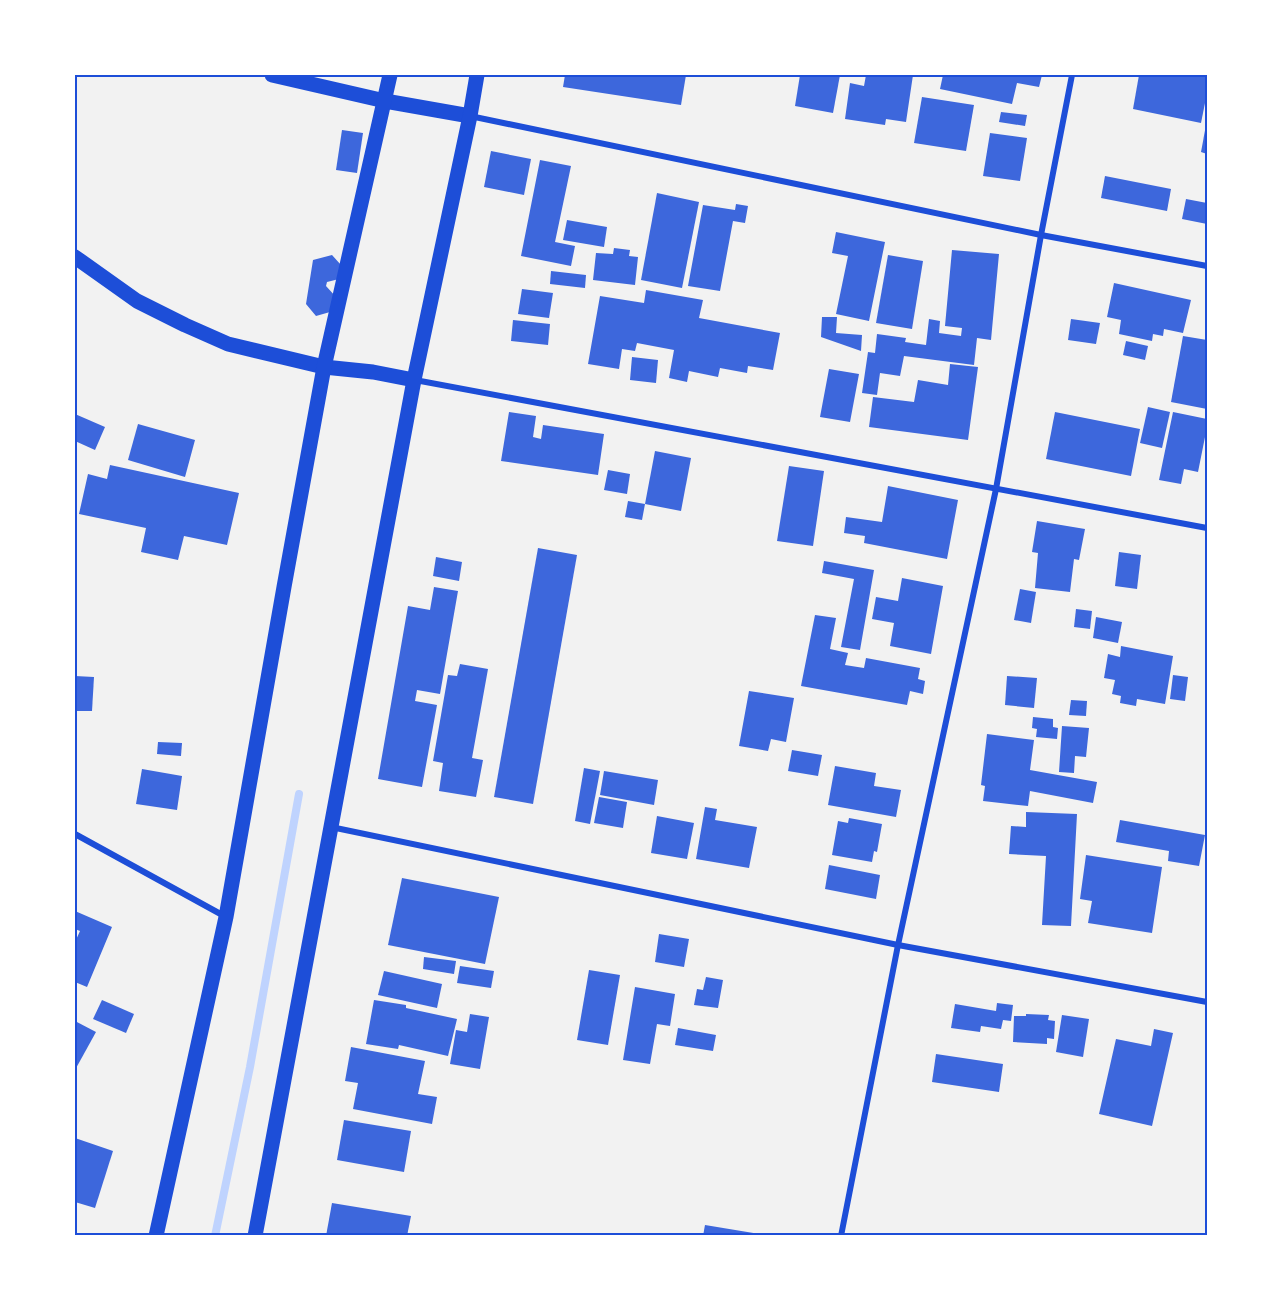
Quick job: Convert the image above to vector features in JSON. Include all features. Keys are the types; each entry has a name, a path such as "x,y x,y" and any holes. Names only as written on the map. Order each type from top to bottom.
{"main road":[{"path":"272,75 385,102 470,116"},
{"path":"156,1236 226,917 324,367 390,75"},
{"path":"255,1236 414,380 477,75"},
{"path":"75,257 137,300 228,344 324,367 373,372 414,380"}],"street":[{"path":"841,1236 898,945 996,489 1072,75"},
{"path":"470,116 1041,235 1207,266"},
{"path":"414,380 1207,528"},
{"path":"331,827 898,945 1207,1002"},
{"path":"75,834 226,917"}],"building":[{"path":"565,75 686,75 681,105 563,87"},
{"path":"800,75 840,75 833,113 795,106"},
{"path":"866,75 913,75 906,122 886,119 885,125 845,119 850,83 864,86"},
{"path":"943,75 1042,75 1039,87 1017,83 1012,104 940,89"},
{"path":"1139,75 1207,77 1207,93 1201,123 1133,109"},
{"path":"922,97 974,105 966,151 914,143"},
{"path":"1001,112 1027,115 1025,126 999,122"},
{"path":"1207,125 1207,154 1201,152"},
{"path":"342,130 363,133 357,173 336,170"},
{"path":"990,133 1027,138 1020,181 983,176"},
{"path":"491,151 531,159 524,195 484,187"},
{"path":"540,160 571,166 555,242 575,246 571,266 521,256"},
{"path":"1105,176 1171,189 1167,211 1101,198"},
{"path":"657,193 699,202 682,288 641,280"},
{"path":"1186,199 1207,203 1207,224 1182,219"},
{"path":"736,204 748,206 745,223 733,221 720,291 688,286 703,205 735,210"},
{"path":"567,220 607,227 604,247 563,240"},
{"path":"836,232 885,242 869,321 836,314 848,256 832,253"},
{"path":"614,248 630,250 629,256 638,257 635,285 593,280 596,253 613,254"},
{"path":"952,250 999,254 991,340 977,338 974,365 904,356 900,376 880,373 877,395 862,393 868,352 875,353 877,334 906,338 905,342 926,345 929,319 940,321 939,333 961,336 962,328 945,326"},
{"path":"332,255 341,265 339,279 327,282 326,286 336,297 330,312 316,316 306,304 313,260"},
{"path":"888,255 923,261 912,329 876,323"},
{"path":"551,271 586,275 585,288 550,284"},
{"path":"1114,283 1191,300 1183,333 1164,329 1163,336 1153,334 1152,341 1119,334 1121,320 1107,317"},
{"path":"522,289 553,293 549,318 518,314"},
{"path":"646,290 703,300 699,318 780,333 773,370 748,366 747,373 720,368 718,377 689,371 687,382 669,378 674,350 637,343 635,351 622,349 619,369 588,364 600,296 644,303"},
{"path":"822,317 837,317 836,333 862,335 861,351 821,337"},
{"path":"1071,319 1100,323 1096,344 1068,340"},
{"path":"513,320 550,324 548,345 511,341"},
{"path":"1183,336 1207,340 1207,409 1171,402"},
{"path":"1126,341 1148,346 1145,360 1123,355"},
{"path":"632,357 658,360 656,383 630,380"},
{"path":"950,364 978,367 968,440 869,427 873,397 914,402 918,380 948,385"},
{"path":"829,369 859,374 850,422 820,417"},
{"path":"1148,407 1170,412 1162,448 1140,443"},
{"path":"509,412 536,416 533,437 541,439 543,425 604,434 598,475 501,461"},
{"path":"1055,412 1140,429 1131,476 1046,459"},
{"path":"1173,412 1207,419 1198,472 1184,469 1181,484 1159,480"},
{"path":"75,414 105,427 95,450 75,441"},
{"path":"138,424 195,440 185,477 128,460"},
{"path":"655,451 691,458 681,511 645,504"},
{"path":"110,465 239,493 227,545 184,536 178,560 141,552 146,528 79,514 88,474 107,479"},
{"path":"789,466 824,471 813,546 777,541"},
{"path":"608,470 630,474 627,494 604,490"},
{"path":"888,486 958,500 947,559 864,543 865,536 844,533 846,517 882,522"},
{"path":"628,501 645,504 642,520 625,517"},
{"path":"1037,521 1085,529 1079,560 1074,559 1070,592 1035,588 1038,553 1032,552"},
{"path":"538,548 577,555 533,804 494,797"},
{"path":"1119,552 1141,555 1137,589 1115,586"},
{"path":"436,557 462,562 459,581 433,576"},
{"path":"824,561 874,570 860,650 841,647 854,579 822,573"},
{"path":"902,578 943,586 931,654 890,646 894,623 872,619 876,597 898,601"},
{"path":"434,587 458,591 440,694 417,690 415,701 437,705 422,787 378,779 408,606 430,610"},
{"path":"1020,589 1036,592 1031,623 1014,620"},
{"path":"1076,609 1092,611 1090,629 1074,627"},
{"path":"815,615 836,618 830,649 848,653 845,665 864,668 866,658 920,668 918,679 925,681 923,694 910,691 907,705 801,686"},
{"path":"1096,617 1122,622 1118,643 1093,638"},
{"path":"1121,646 1173,656 1165,704 1137,699 1136,706 1120,703 1121,696 1112,694 1115,680 1104,678 1108,654 1120,657"},
{"path":"460,664 488,669 472,758 483,760 476,797 439,791 443,763 433,761 448,675 457,676"},
{"path":"1173,675 1188,677 1185,701 1170,699"},
{"path":"75,676 94,677 92,711 75,711"},
{"path":"1007,676 1037,678 1034,708 1005,705"},
{"path":"749,691 794,698 786,742 771,739 768,751 739,746"},
{"path":"1071,700 1087,701 1086,716 1069,715"},
{"path":"1033,717 1053,719 1053,727 1058,728 1057,739 1036,737 1037,729 1032,728"},
{"path":"1062,726 1089,728 1086,757 1075,756 1074,773 1059,772"},
{"path":"987,734 1034,740 1030,770 1097,782 1093,803 1030,791 1028,806 983,801 985,786 981,785"},
{"path":"158,742 182,743 181,756 157,754"},
{"path":"792,750 822,755 818,776 788,771"},
{"path":"835,766 876,773 874,786 901,790 896,817 828,805"},
{"path":"584,768 600,771 590,824 575,821"},
{"path":"142,769 182,776 177,810 136,804"},
{"path":"604,771 658,780 654,805 600,795"},
{"path":"599,797 627,802 623,828 594,823"},
{"path":"705,807 717,809 715,820 757,827 749,868 696,859"},
{"path":"1026,812 1077,814 1071,926 1042,925 1046,856 1009,854 1011,826 1026,827"},
{"path":"657,816 694,823 687,859 651,853"},
{"path":"849,818 882,824 877,852 874,851 872,862 832,855 838,821 848,823"},
{"path":"1120,820 1205,835 1199,866 1168,861 1169,851 1116,842"},
{"path":"1086,855 1162,867 1152,933 1088,923 1092,901 1080,899"},
{"path":"829,865 880,875 876,899 825,889"},
{"path":"402,878 499,897 485,964 388,945"},
{"path":"75,911 112,927 87,987 75,982 75,942 80,931 75,929"},
{"path":"659,934 689,939 684,967 655,962"},
{"path":"424,957 456,961 454,974 423,969"},
{"path":"460,966 494,971 491,988 457,983"},
{"path":"589,970 620,975 608,1045 577,1040"},
{"path":"384,971 442,984 437,1008 378,995"},
{"path":"706,977 723,980 718,1008 694,1005 697,989 703,990"},
{"path":"635,987 675,994 670,1026 657,1024 650,1064 623,1060"},
{"path":"102,1000 134,1014 126,1033 93,1019"},
{"path":"374,1000 406,1005 406,1008 457,1019 448,1056 399,1045 398,1049 366,1044"},
{"path":"997,1003 1013,1005 1011,1021 1003,1020 1001,1029 981,1026 980,1032 951,1028 955,1004 996,1011"},
{"path":"470,1014 489,1017 480,1069 450,1064 456,1030 467,1032"},
{"path":"1026,1014 1049,1015 1048,1020 1055,1021 1054,1039 1047,1038 1047,1044 1013,1042 1014,1016 1026,1016"},
{"path":"1062,1015 1089,1019 1083,1057 1056,1052"},
{"path":"75,1021 96,1032 75,1070"},
{"path":"678,1028 716,1035 713,1051 675,1045"},
{"path":"1154,1029 1173,1033 1152,1126 1099,1114 1116,1039 1151,1046"},
{"path":"351,1047 425,1061 418,1094 437,1097 432,1124 353,1109 358,1083 345,1081"},
{"path":"936,1054 1003,1064 999,1092 932,1082"},
{"path":"344,1120 411,1131 404,1172 337,1160"},
{"path":"75,1138 113,1151 95,1208 75,1202"},
{"path":"332,1203 411,1216 407,1236 326,1236"},
{"path":"705,1225 765,1235 765,1236 703,1236"}],"waterway":[{"path":"215,1236 250,1067 299,794"}]}
